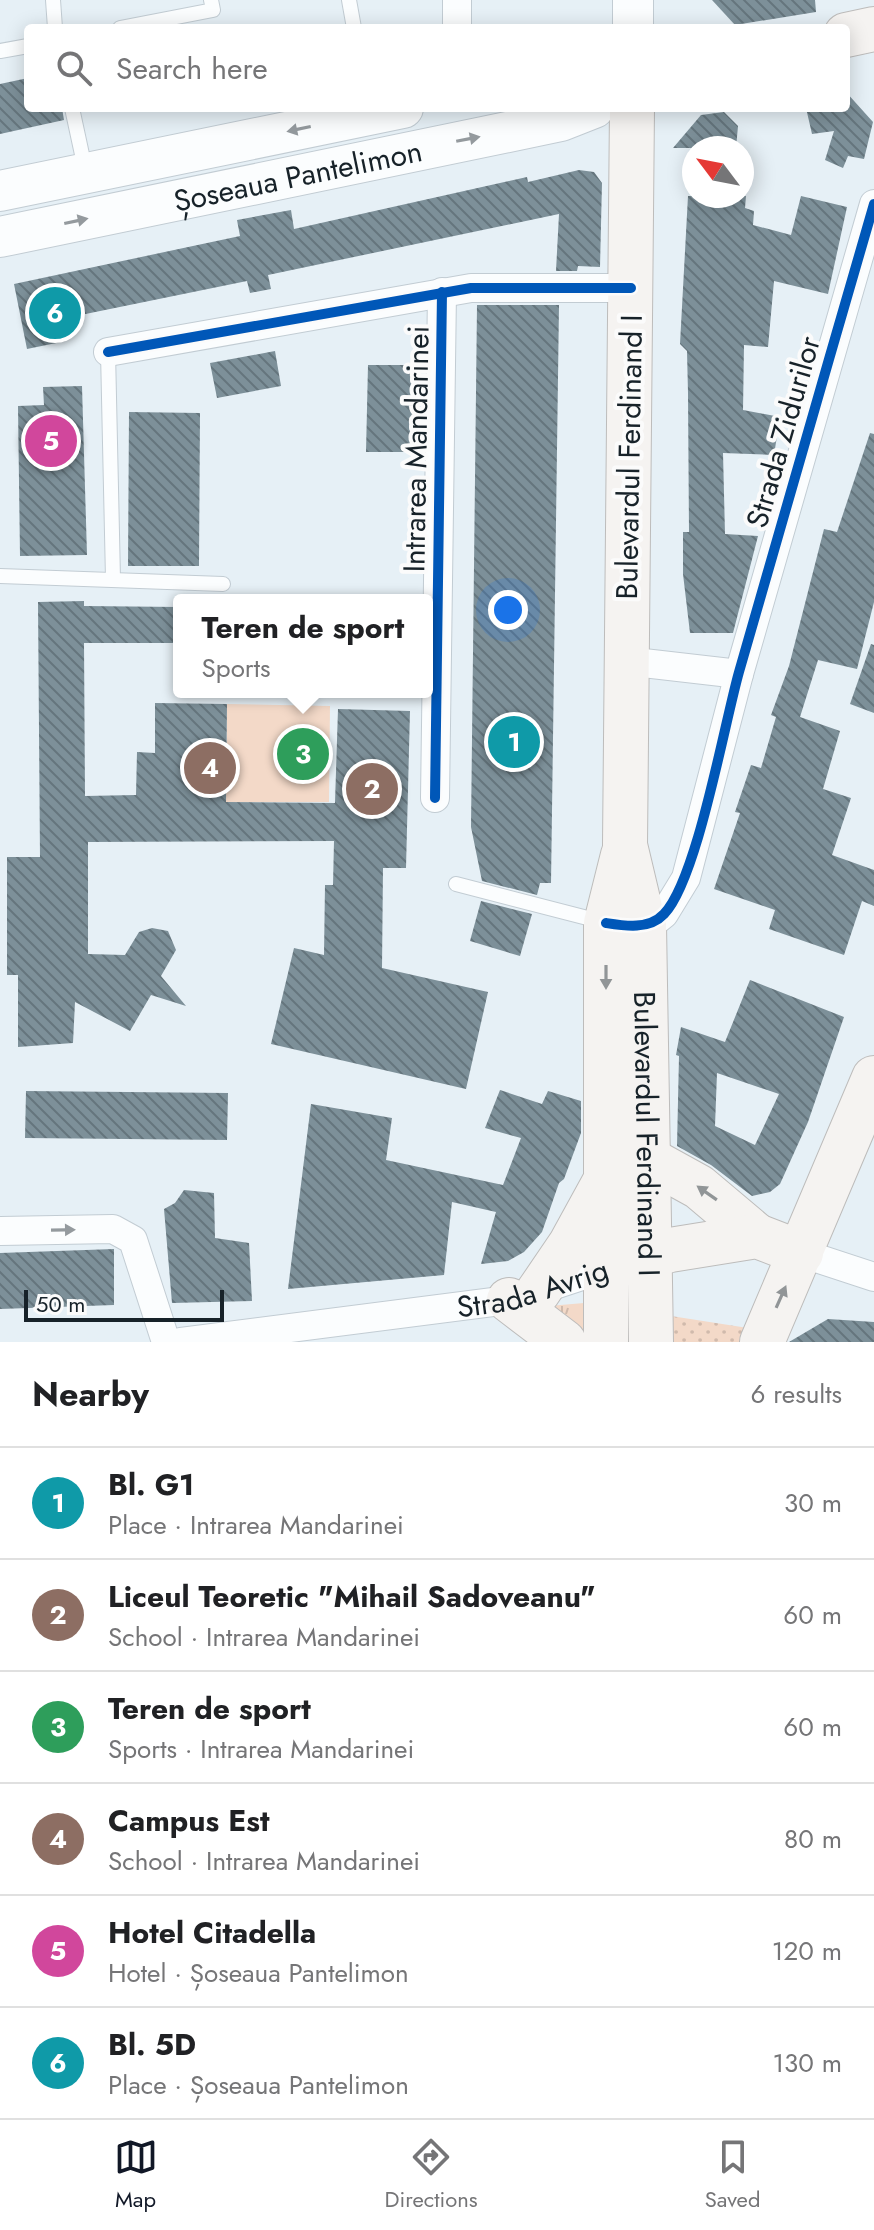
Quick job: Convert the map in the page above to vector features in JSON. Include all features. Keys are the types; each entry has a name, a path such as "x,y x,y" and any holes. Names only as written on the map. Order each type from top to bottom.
{"main road":[{"path":"850,34 874,29"},
{"name":"Șoseaua Pantelimon","path":"0,191 370,112"},
{"name":"Șoseaua Pantelimon","path":"0,237 561,121 584,112"},
{"name":"Bulevardul Ferdinand I","path":"606,1342 607,1177 625,924 632,112"},
{"name":"Bulevardul Ferdinand I","path":"625,924 650,1160 651,1342"},
{"path":"762,1342 874,1078"},
{"path":"650,1160 699,1187 757,1236 801,1253"},
{"path":"564,1342 523,1296 570,1245 607,1177"},
{"name":"Strada Avrig","path":"606,1268 650,1255 757,1236"}],"street":[{"path":"457,0 457,24"},
{"name":"Strada Zidurilor","path":"739,674 874,204"},
{"path":"108,352 471,288 631,288"},
{"name":"Intrarea Mandarinei","path":"435,798 442,292"},
{"path":"625,924 664,914 686,878 739,674 626,661"},
{"path":"0,1231 113,1229 125,1233 133,1240 166,1342"},
{"path":"801,1253 874,1277"},
{"name":"Strada Avrig","path":"181,1342 523,1296 606,1268"}],"lane":[{"path":"53,0 55,24"},
{"path":"141,24 213,10 211,0"},
{"path":"349,0 353,24"},
{"path":"0,51 24,47"},
{"path":"73,112 86,173"},
{"path":"108,352 113,579"},
{"path":"0,576 223,584"},
{"path":"456,884 625,924"}],"green space":[{"path":"227,704 330,706 329,802 226,802"},
{"path":"584,1303 583,1342 537,1307"},
{"path":"671,1316 748,1328 742,1342 671,1342"}],"building":[{"path":"712,0 815,0 816,12 734,24"},
{"path":"24,79 24,112 63,112 64,120 0,134 0,84"},
{"path":"850,96 873,122 864,159 848,156 843,168 825,160 834,131 812,134 807,112 850,112"},
{"path":"724,112 738,126 737,136 683,136 701,115"},
{"path":"682,137 682,148 673,148"},
{"path":"579,170 594,172 602,183 600,267 578,266 577,271 556,271 559,214 268,275 271,289 250,293 247,281 61,319 66,341 27,349 14,284 240,236 237,220 291,210 294,229 527,177 528,182"},
{"path":"801,196 847,207 828,294 774,281 768,347 744,345 743,410 780,417 774,455 723,453 725,534 758,536 733,633 690,633 683,574 683,532 689,532 687,351 680,344 687,208 745,208 754,211 753,225 791,235"},
{"path":"477,305 559,305 551,883 540,883 537,895 482,881 471,827"},
{"path":"275,351 281,386 217,398 210,363"},
{"path":"368,365 420,365 416,452 366,452"},
{"path":"82,386 87,555 20,556 18,406 44,405 43,387"},
{"path":"129,412 200,413 199,566 128,566"},
{"path":"870,433 874,434 874,602 857,669 818,660 800,717 840,731 823,789 851,798 832,855 874,870 874,906 862,901 844,955 769,929 775,910 714,889 740,813 735,812 751,765 761,768 776,717 771,715 789,666 824,529 837,532"},
{"path":"84,601 84,606 173,607 173,643 84,643 85,796 136,795 137,752 155,753 155,703 227,704 226,802 335,803 338,709 410,711 406,868 383,868 382,968 488,992 466,1089 271,1044 294,948 324,955 325,885 333,885 334,841 88,842 88,954 125,955 139,932 152,928 168,931 176,950 161,976 186,1006 151,995 130,1031 75,1002 73,1043 18,1047 18,975 7,975 7,857 40,857 38,602"},
{"path":"871,644 874,645 874,713 850,704"},
{"path":"481,901 532,914 520,956 470,941"},
{"path":"750,980 844,1017 808,1122 780,1184 770,1192 752,1196 711,1165 677,1146 679,1056 676,1055 681,1027 725,1042","holes":["717,1073 779,1094 755,1145 715,1126"]},
{"path":"500,1090 542,1104 548,1091 581,1101 581,1133 564,1179 559,1183 542,1232 524,1252 508,1261 481,1264 496,1212 452,1202 444,1275 288,1289 311,1104 392,1118 386,1160 503,1185 521,1138 485,1128"},
{"path":"26,1091 228,1093 227,1140 25,1138"},
{"path":"184,1190 214,1193 215,1238 249,1243 252,1301 172,1303 164,1209 175,1203"},
{"path":"114,1249 114,1305 0,1309 0,1253"},
{"path":"828,1319 874,1322 874,1342 789,1342"}],"cycle path":[{"path":"606,923 636,926 658,919 676,896 688,869 739,672 874,204"},
{"path":"108,352 471,288 631,288"},
{"path":"435,798 442,292"}],"place":[{"name":"Bl. 5D","path":"55,313"},
{"name":"Hotel Citadella","path":"51,441"},
{"name":"Bl. G1","path":"514,742"},
{"name":"Teren de sport","path":"303,754"},
{"name":"Campus Est","path":"210,768"},
{"name":"Liceul Teoretic \"Mihail Sadoveanu\"","path":"372,789"}]}
